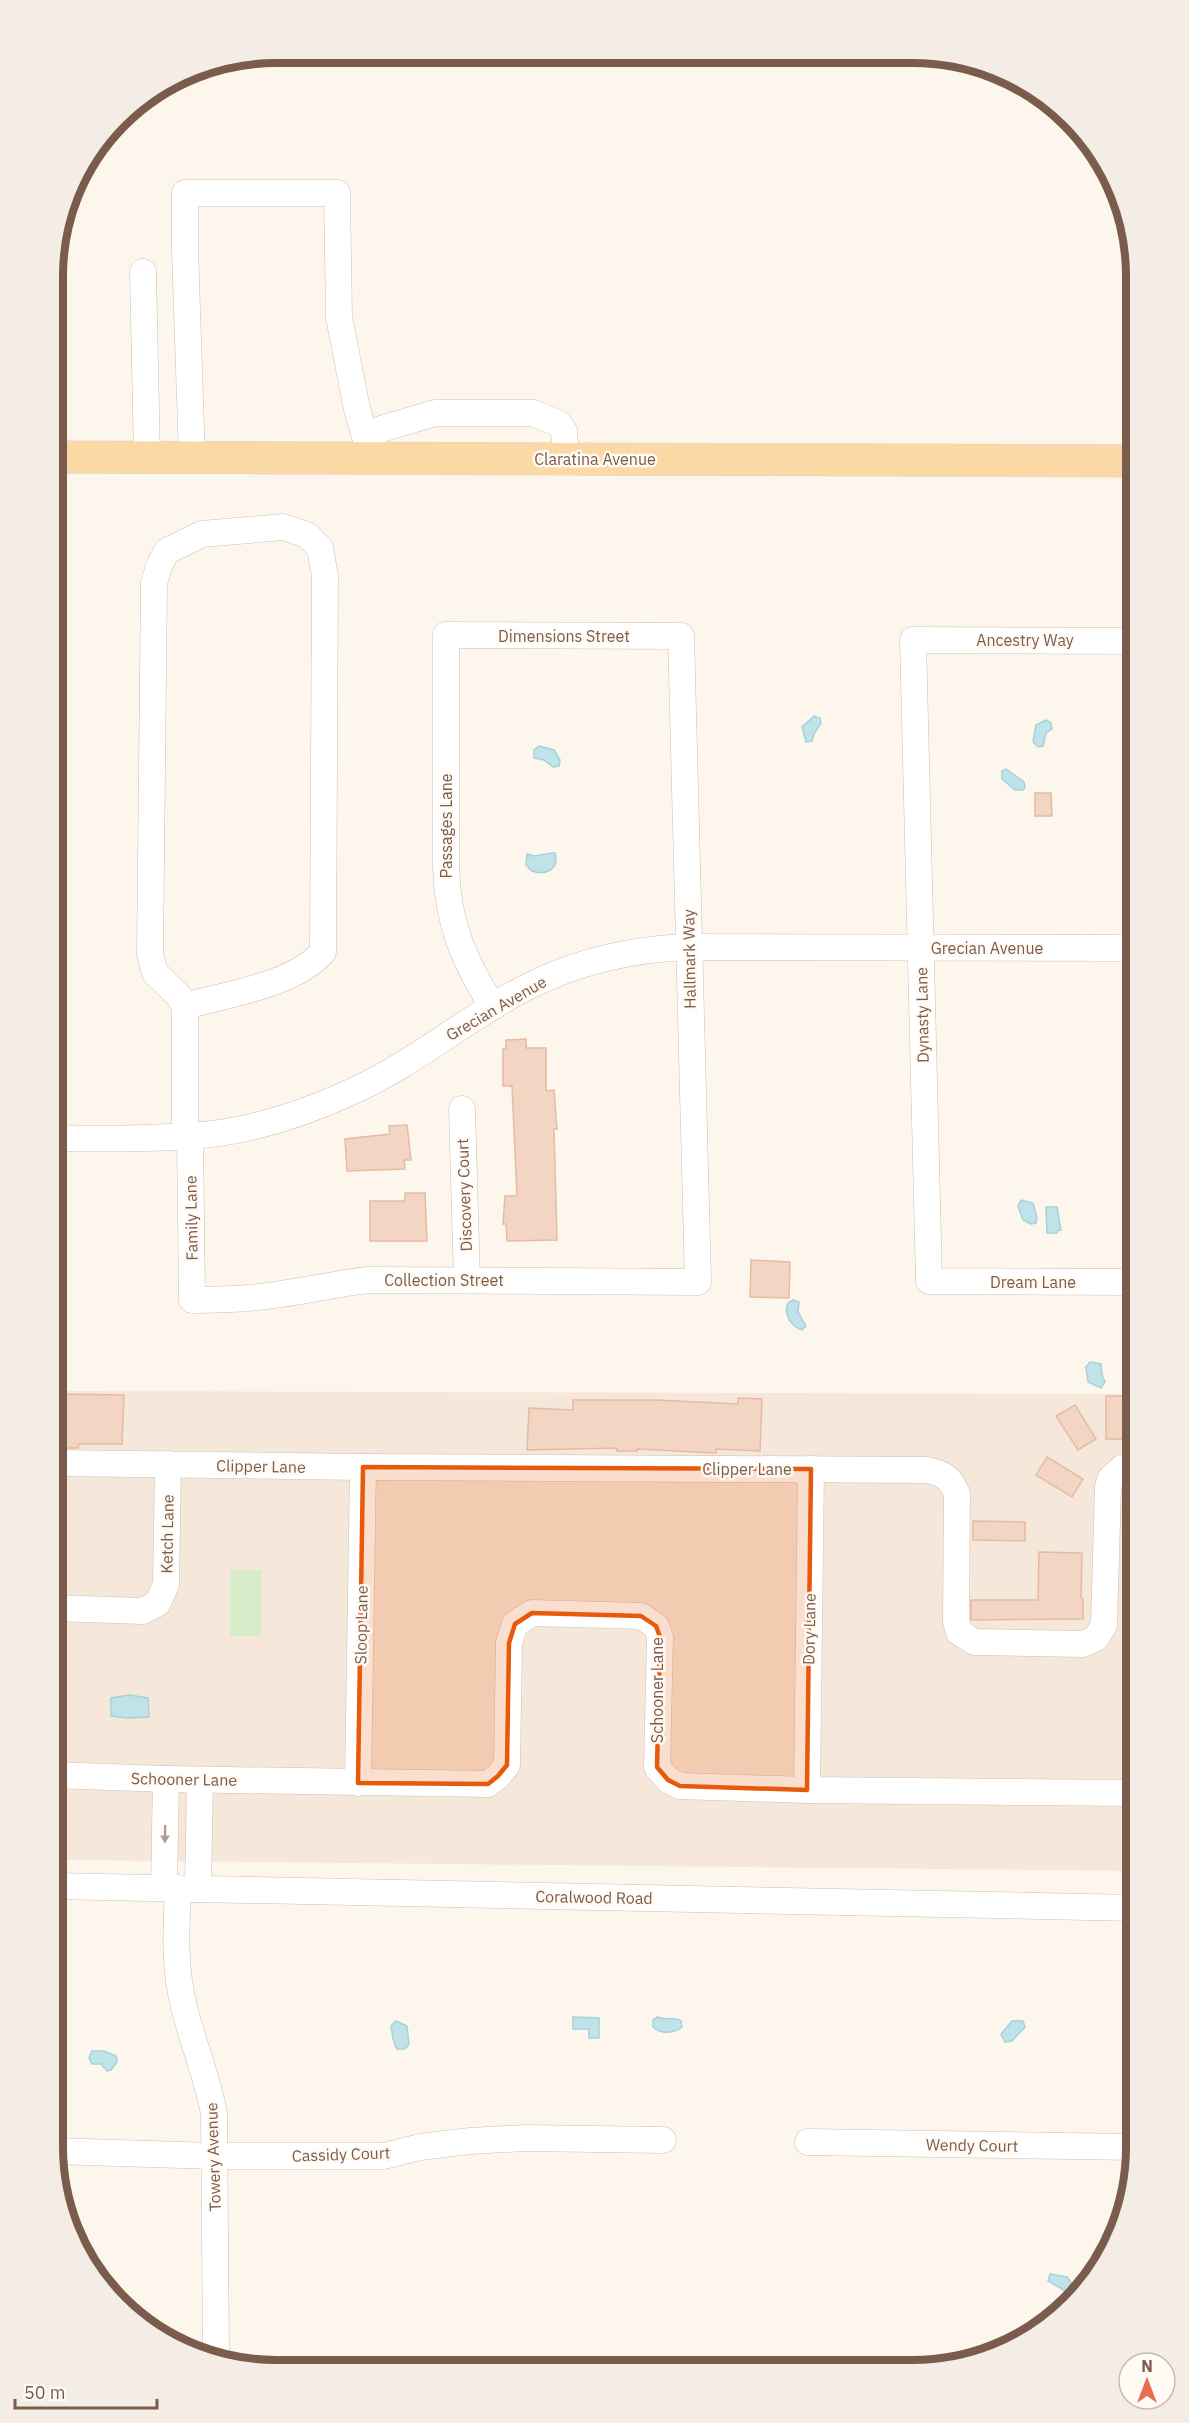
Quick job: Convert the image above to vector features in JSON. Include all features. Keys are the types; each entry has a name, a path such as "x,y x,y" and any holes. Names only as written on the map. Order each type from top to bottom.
{"main road":[{"name":"Claratina Avenue","path":"63,457 192,458 366,449 566,459 1126,461"}],"street":[{"path":"192,458 185,193 337,193 339,317 366,449"},
{"path":"143,272 147,458"},
{"path":"366,449 381,429 435,413 534,413 559,424 564,431 566,459"},
{"path":"284,527 307,535 320,548 325,576 323,952 314,962 283,979 185,1006 178,995 155,973 150,954 154,583 167,551 202,534 284,527"},
{"name":"Dimensions Street","path":"446,635 681,636"},
{"name":"Passages Lane","path":"446,635 446,888 453,926 466,961 493,1007"},
{"name":"Hallmark Way","path":"681,636 698,1282"},
{"name":"Ancestry Way","path":"913,640 1126,641"},
{"name":"Dynasty Lane","path":"913,640 929,1281"},
{"name":"Grecian Avenue","path":"63,1138 187,1136 273,1121 314,1108 391,1071 525,987 593,960 628,952 689,947 1126,948"},
{"name":"Family Lane","path":"185,1006 192,1300"},
{"name":"Discovery Court","path":"462,1109 467,1280"},
{"name":"Collection Street","path":"192,1300 238,1299 282,1294 335,1283 369,1280 698,1282"},
{"name":"Dream Lane","path":"929,1281 1126,1282"},
{"name":"Clipper Lane","path":"63,1463 927,1470 942,1473 952,1483 957,1494 956,1621 959,1632 974,1642 1083,1644 1096,1638 1104,1625 1108,1486 1111,1478 1122,1468 1126,1468"},
{"name":"Ketch Lane","path":"63,1608 143,1611 158,1603 166,1584 168,1464"},
{"name":"Sloop Lane","path":"358,1783 363,1467"},
{"name":"Dory Lane","path":"807,1790 811,1469"},
{"name":"Schooner Lane","path":"63,1775 200,1780 488,1784 507,1765 509,1643 515,1624 532,1613 641,1616 656,1626 660,1637 657,1767 668,1780 680,1786 807,1790 1126,1792"},
{"name":"Towery Avenue","path":"166,1779 180,1888"},
{"name":"Towery Avenue","path":"200,1780 180,1888 175,1937 177,1970 184,2007 214,2114 216,2352"},
{"name":"Coralwood Road","path":"63,1886 1126,1908"},
{"name":"Cassidy Court","path":"63,2151 215,2156 384,2156 420,2147 470,2141 525,2138 663,2140"},
{"name":"Wendy Court","path":"808,2142 1126,2147"}],"highlighted area":[{"path":"363,1467 811,1469 807,1790 680,1786 668,1780 657,1767 660,1637 656,1626 641,1616 532,1613 515,1624 509,1643 507,1765 498,1776 488,1784 358,1783"}],"shaded area":[{"path":"63,1391 1126,1394 1126,1871 63,1860"}],"green space":[{"path":"230,1570 261,1570 261,1636 230,1636"}],"water":[{"path":"814,716 820,718 821,723 812,741 806,742 802,727"},
{"path":"1046,720 1051,723 1052,729 1046,733 1043,746 1038,747 1033,742 1036,725"},
{"path":"539,746 554,750 560,760 559,766 553,767 544,760 534,758 534,750"},
{"path":"1006,769 1024,782 1023,790 1015,790 1002,779 1002,771"},
{"path":"555,853 554,867 547,872 532,871 526,865 527,854 534,856"},
{"path":"1021,1200 1033,1203 1037,1217 1036,1223 1031,1224 1023,1220 1018,1206"},
{"path":"1046,1207 1057,1207 1061,1230 1057,1233 1047,1233"},
{"path":"793,1300 799,1302 798,1312 806,1326 802,1330 791,1323 787,1315 788,1303"},
{"path":"1090,1362 1101,1364 1105,1382 1101,1388 1088,1382 1086,1367"},
{"path":"129,1695 148,1698 149,1717 111,1716 111,1698"},
{"path":"573,2017 599,2018 599,2038 589,2038 589,2029 573,2029"},
{"path":"658,2017 678,2019 682,2027 671,2032 659,2031 653,2027 653,2020"},
{"path":"396,2021 407,2026 409,2044 405,2049 397,2049 395,2044 391,2026"},
{"path":"1012,2021 1023,2021 1025,2027 1012,2041 1005,2042 1001,2034"},
{"path":"92,2051 104,2051 116,2056 117,2062 111,2070 107,2071 101,2064 92,2064 89,2058"},
{"path":"1050,2274 1067,2277 1072,2284 1072,2289 1065,2291 1048,2281"}],"building":[{"path":"1035,793 1051,793 1052,816 1035,816"},
{"path":"526,1039 526,1048 546,1048 546,1091 554,1090 557,1129 554,1129 557,1240 507,1241 506,1224 503,1224 505,1196 517,1196 512,1086 503,1086 503,1049 506,1049 506,1040"},
{"path":"407,1125 411,1160 404,1160 405,1169 347,1171 345,1139 390,1134 389,1126"},
{"path":"405,1193 425,1193 427,1241 370,1241 370,1201 405,1201"},
{"path":"751,1260 790,1262 789,1298 750,1297"},
{"path":"63,1394 124,1395 122,1444 79,1444 78,1448 63,1448"},
{"path":"1106,1396 1126,1396 1126,1439 1106,1439"},
{"path":"738,1398 762,1399 760,1451 716,1449 716,1453 637,1449 637,1451 617,1451 617,1448 527,1450 529,1408 573,1410 573,1400 656,1400 738,1404"},
{"path":"1075,1405 1096,1439 1078,1450 1056,1416"},
{"path":"1047,1457 1083,1479 1072,1497 1036,1475"},
{"path":"973,1521 1025,1522 1025,1541 973,1540"},
{"path":"1039,1552 1082,1553 1083,1619 971,1620 971,1600 1038,1600"}]}
